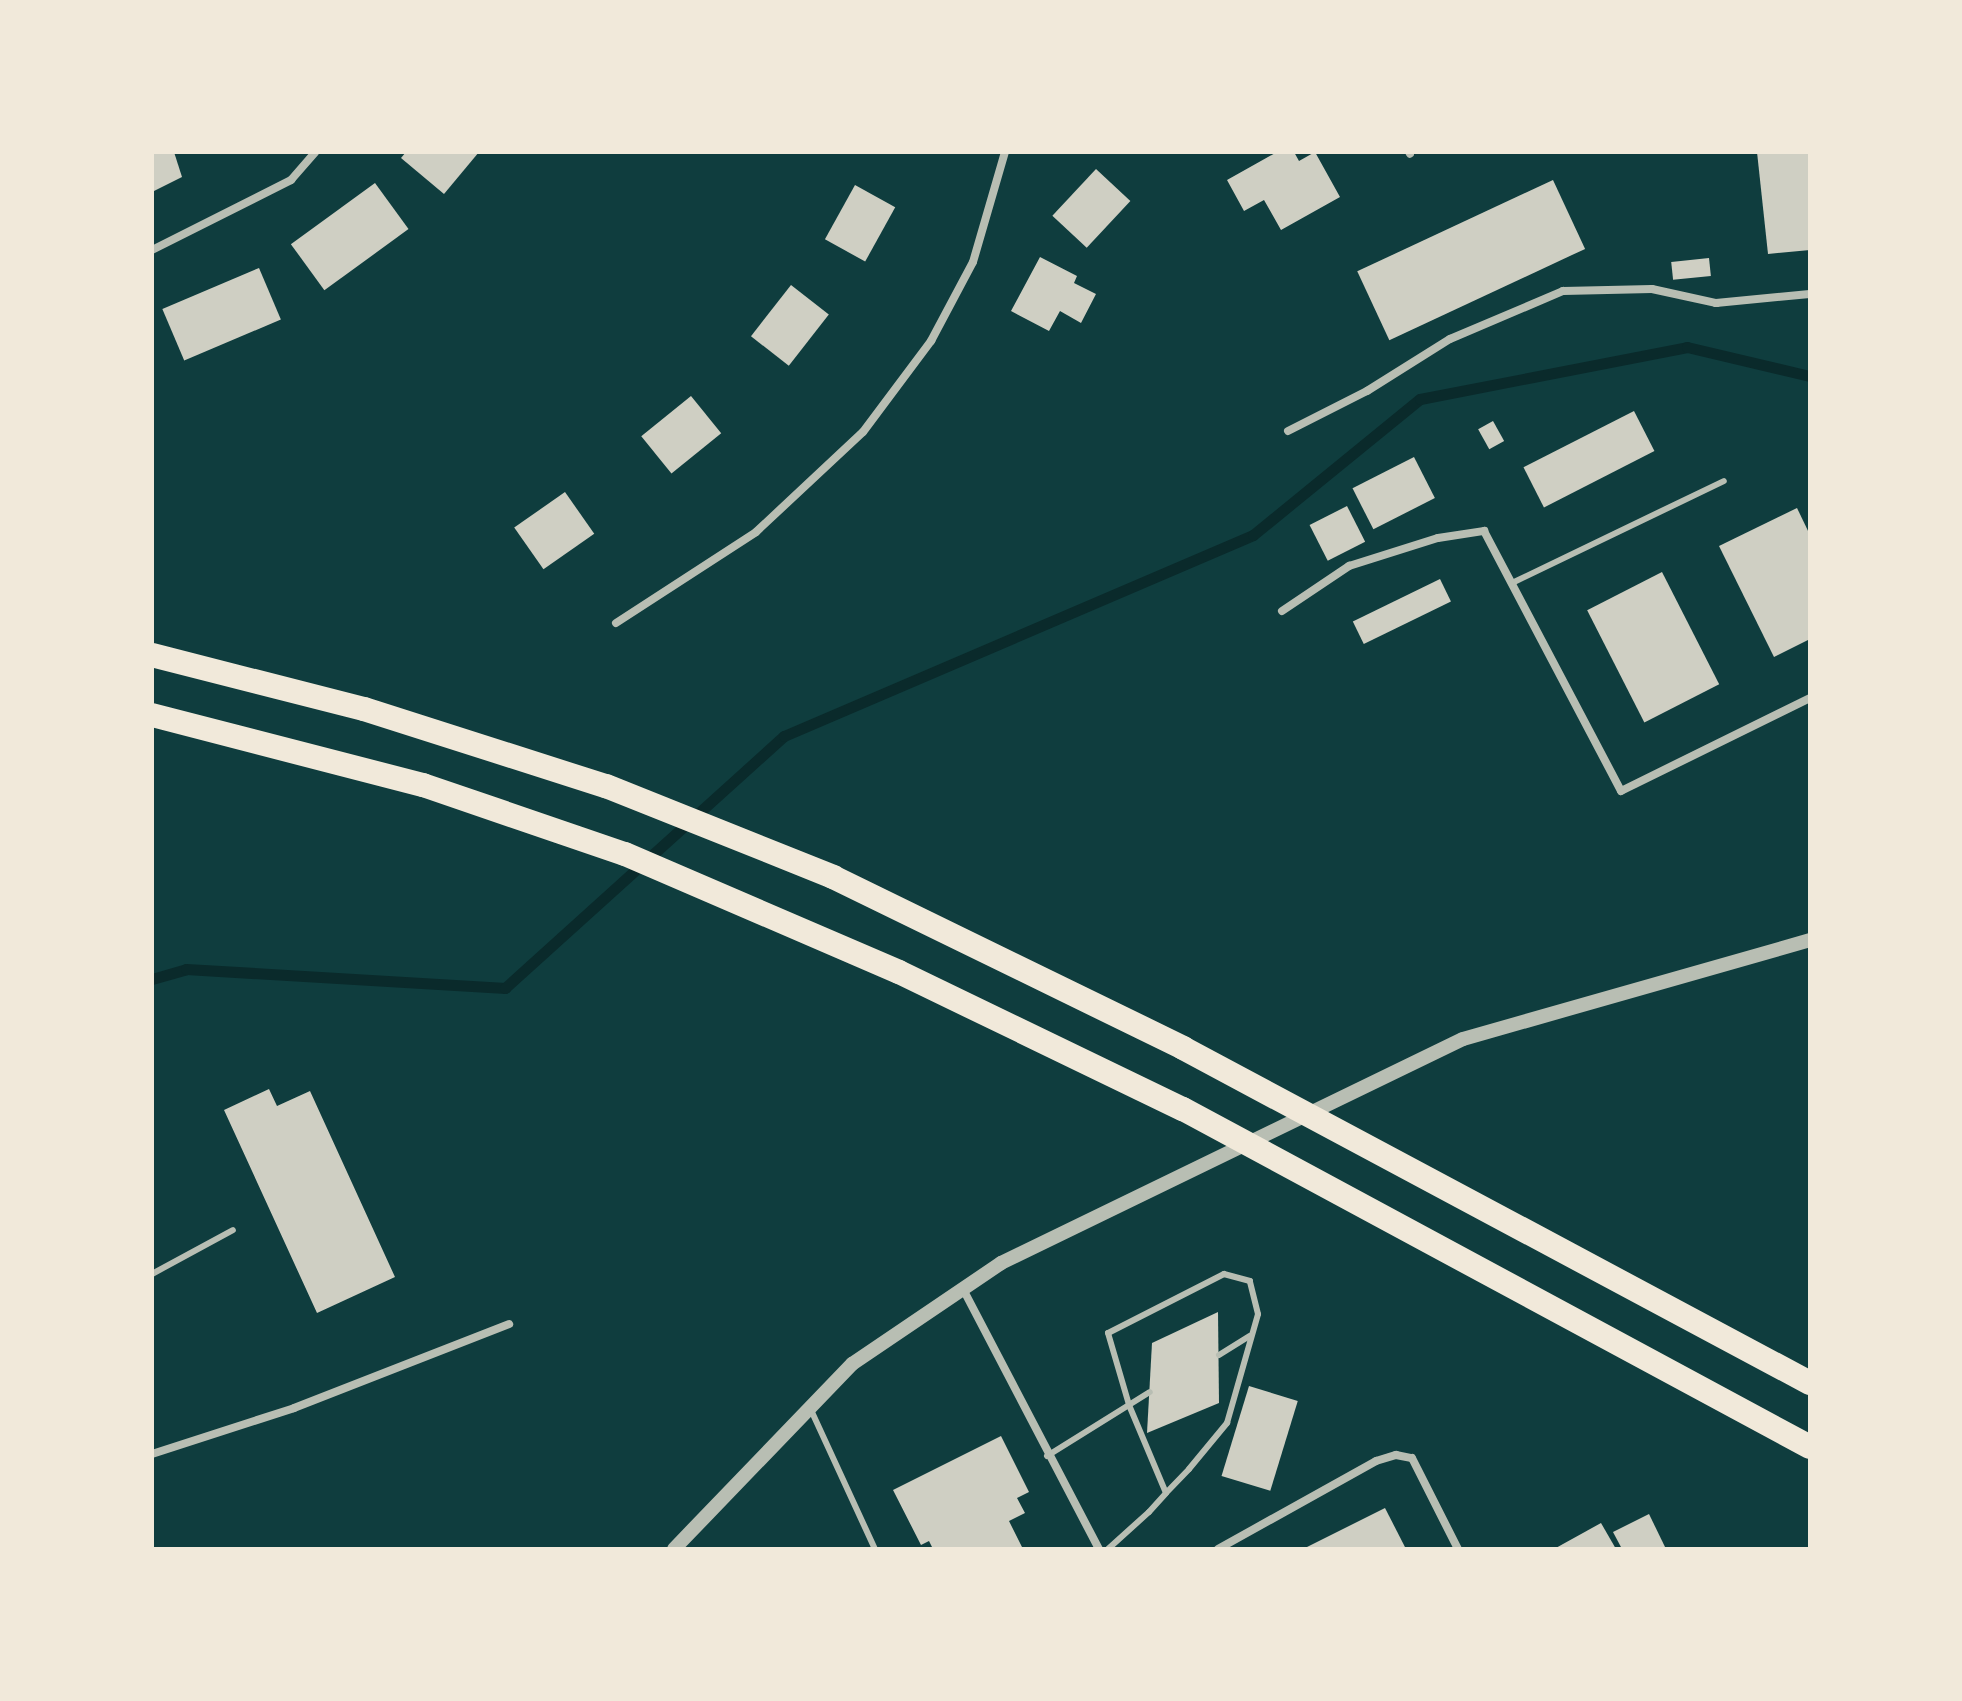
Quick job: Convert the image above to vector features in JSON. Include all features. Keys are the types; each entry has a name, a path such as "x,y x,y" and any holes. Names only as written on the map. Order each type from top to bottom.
{"highway":[{"path":"152,655 364,709 606,786 833,877 1183,1048 1810,1383"},
{"path":"152,715 423,785 625,854 899,972 1183,1109 1810,1447"}],"street":[{"path":"152,250 291,180 315,152"},
{"path":"616,623 756,532 863,432 931,341 973,262 1005,152"},
{"path":"1288,431 1367,391 1450,339 1563,291 1652,289 1716,303 1810,294"},
{"path":"1282,611 1349,566 1438,538 1484,531 1621,791 1810,698"},
{"path":"674,1549 852,1364 963,1289 1044,1242 1463,1039 1810,940"},
{"path":"963,1289 1047,1456 1099,1549"},
{"path":"152,1454 294,1408 509,1324"},
{"path":"1218,1549 1376,1461 1396,1455 1412,1458 1458,1549"}],"lane":[{"path":"1512,583 1724,481"},
{"path":"152,1274 233,1230"},
{"path":"1108,1549 1166,1493 1227,1423 1258,1314 1250,1281 1224,1274 1108,1333 1129,1405 1166,1493"},
{"path":"1219,1355 1251,1335"},
{"path":"1047,1456 1150,1392"},
{"path":"809,1406 875,1549"}],"building":[{"path":"152,152 174,152 182,177 152,192"},
{"path":"406,152 479,152 444,194 401,158"},
{"path":"1277,152 1294,152 1299,161 1315,152 1340,197 1281,230 1264,200 1244,211 1227,180"},
{"path":"1757,152 1810,152 1810,250 1768,254"},
{"path":"1096,169 1130,201 1087,248 1052,216"},
{"path":"1553,180 1585,249 1389,340 1357,271"},
{"path":"375,183 409,229 324,290 291,244"},
{"path":"855,185 895,207 865,262 825,239"},
{"path":"1040,257 1077,276 1074,283 1096,294 1081,323 1060,311 1049,331 1011,311"},
{"path":"1709,258 1711,276 1673,280 1671,262"},
{"path":"259,268 281,320 184,361 162,309"},
{"path":"791,285 829,315 789,366 751,336"},
{"path":"691,396 721,433 671,474 641,436"},
{"path":"1634,411 1654,451 1544,507 1524,467"},
{"path":"1493,421 1504,441 1489,449 1478,429"},
{"path":"1414,457 1435,498 1373,529 1353,488"},
{"path":"565,492 594,534 543,569 514,528"},
{"path":"1347,506 1365,542 1328,561 1310,525"},
{"path":"1797,508 1810,535 1810,639 1774,657 1719,546"},
{"path":"1662,572 1719,684 1644,722 1587,610"},
{"path":"1440,579 1451,601 1364,644 1353,622"},
{"path":"269,1089 277,1106 310,1091 395,1277 317,1313 224,1110"},
{"path":"1218,1312 1219,1403 1147,1433 1152,1343"},
{"path":"1249,1386 1298,1401 1270,1491 1222,1476"},
{"path":"1001,1436 1029,1492 1017,1498 1025,1513 1009,1521 1023,1549 933,1549 929,1541 921,1545 893,1490"},
{"path":"1385,1508 1406,1549 1303,1549"},
{"path":"1649,1514 1666,1549 1622,1549 1613,1532"},
{"path":"1601,1523 1616,1549 1554,1549"}],"waterway":[{"path":"152,979 186,969 505,988 784,736 1253,535 1420,399 1687,347 1810,376"}]}
